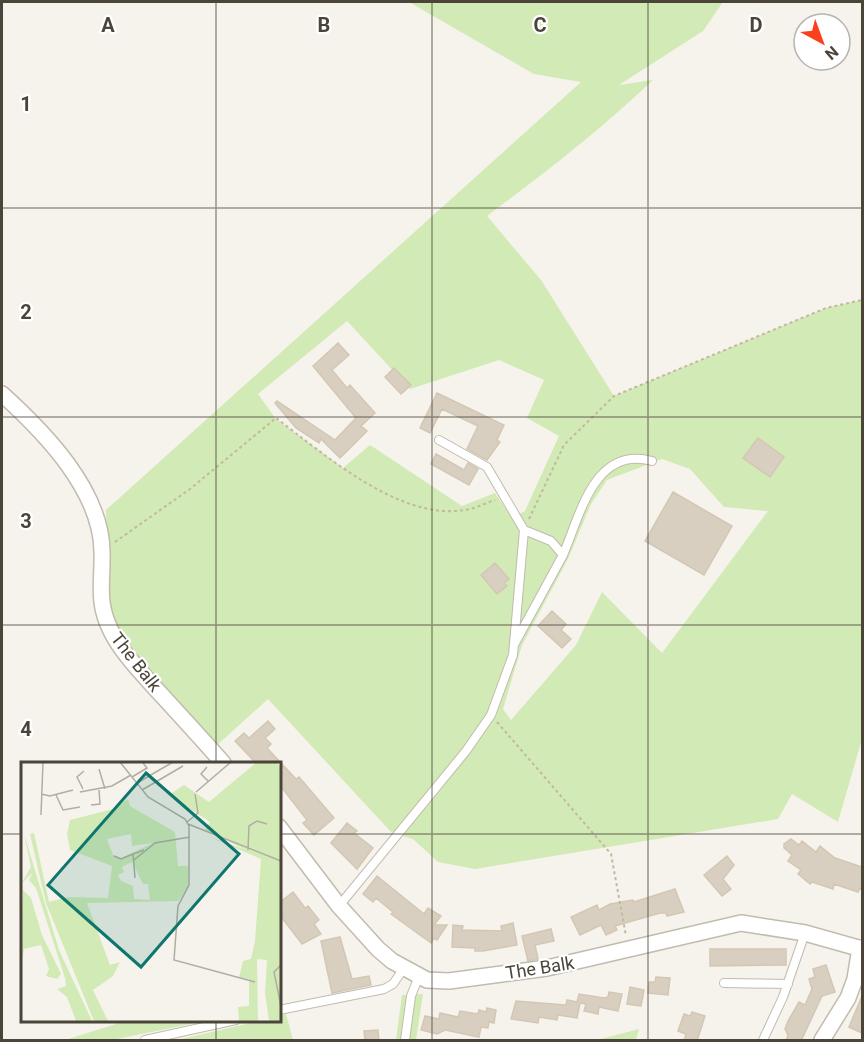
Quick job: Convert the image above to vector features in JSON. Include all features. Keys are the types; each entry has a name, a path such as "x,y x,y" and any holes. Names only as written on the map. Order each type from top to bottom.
{"street":[{"name":"The Balk","path":"2,394 31,420 61,456 84,491 97,524 102,550 100,601 112,633 134,664 222,762"},
{"name":"The Balk","path":"280,828 339,906 378,949 404,968 437,982 548,968 629,951 741,923 805,933 861,949"},
{"path":"827,1039 848,998 855,979 861,949"}],"lane":[{"path":"339,906 466,751 491,715 513,655 524,530 506,497 482,462 439,440"},
{"path":"514,645 563,555 590,490 602,474 615,464 628,459 652,461"},
{"path":"524,530 551,541 563,555"},
{"path":"763,1041 788,984 805,933"},
{"path":"280,1010 384,989 393,984 404,968"},
{"path":"405,1041 411,996 419,976"},
{"path":"724,983 788,984"},
{"path":"145,1041 232,1021"}],"path":[{"path":"524,530 564,445 614,396 826,308 862,300"},
{"path":"102,550 190,489 276,418 358,478 383,493 426,508 463,511 506,497"},
{"path":"491,715 611,854 629,951"}],"green space":[{"path":"409,2 723,2 703,31 619,85 653,80 572,151 487,216 541,280 614,396 826,308 862,300 862,739 838,822 792,794 778,819 475,869 438,862 413,839 391,832 268,699 215,747 116,629 107,600 106,510 581,82 534,74","holes":["347,321 410,389 499,360 544,380 527,418 559,436 525,511 512,518 495,493 462,506 370,445 343,468 276,419 258,394","662,459 690,469 724,507 768,511 662,653 602,592 576,645 511,720 503,709 522,645 568,559 591,504 607,480"]},
{"path":"423,994 416,1040 396,1040 402,995"},
{"path":"286,1014 293,1040 177,1040 260,1021 280,1021 280,1016"},
{"path":"126,1021 206,1021 112,1040 65,1040"},
{"path":"639,1029 636,1040 597,1040"}],"building":[{"path":"338,343 349,355 332,370 347,388 350,385 375,413 361,426 367,431 340,458 321,439 319,443 296,428 275,403 277,401 335,440 356,418 313,366"},
{"path":"394,368 411,385 401,394 385,377"},
{"path":"437,393 504,425 497,440 500,442 487,460 467,449 478,426 442,409 430,433 420,428"},
{"path":"758,438 784,457 770,477 743,458"},
{"path":"436,454 464,470 468,463 478,469 469,485 431,464"},
{"path":"673,492 732,526 704,575 645,541"},
{"path":"495,563 509,579 504,583 507,586 497,594 481,575"},
{"path":"552,611 566,624 561,630 571,639 562,648 538,626"},
{"path":"268,721 275,729 265,738 271,744 267,748 296,779 299,777 334,818 314,835 303,823 307,820 280,785 280,762 255,762 235,741 244,733 249,738"},
{"path":"347,823 357,831 354,833 373,848 357,869 331,843"},
{"path":"791,839 799,845 802,841 816,852 820,846 835,858 862,867 862,889 860,888 858,892 834,884 833,889 812,882 810,884 798,874 801,870 788,861 792,855 784,848 784,844"},
{"path":"727,856 734,865 723,879 731,889 722,896 704,875"},
{"path":"377,876 424,914 428,908 441,916 434,925 447,925 437,940 434,938 431,943 391,914 393,912 376,898 373,902 363,894"},
{"path":"675,889 684,912 667,916 666,913 660,913 615,926 617,930 606,935 601,925 580,935 571,917 597,905 599,910 610,904 633,900 634,902"},
{"path":"293,892 305,908 308,906 319,920 314,924 321,934 302,944 280,915 280,902"},
{"path":"513,923 517,945 483,951 475,951 475,948 452,947 453,925 463,926 462,930 502,931 501,926"},
{"path":"551,929 554,941 535,945 538,959 528,961 522,936"},
{"path":"340,937 352,979 369,976 371,985 332,993 321,941"},
{"path":"710,949 786,949 786,965 710,966"},
{"path":"826,965 835,992 822,996 801,1041 786,1041 788,1035 785,1029 788,1021 799,1002 805,1005 812,989 809,979 815,977 813,969"},
{"path":"656,977 670,978 668,995 648,993 649,982 655,982"},
{"path":"630,987 644,990 641,1006 627,1004"},
{"path":"609,992 622,994 618,1011 599,1007 598,1014 584,1011 586,1004 580,1003 577,1018 558,1015 557,1020 539,1017 538,1023 511,1019 516,1001 566,1005 567,1000 577,1002 579,994 604,998 608,997"},
{"path":"862,996 862,1033 849,1027"},
{"path":"487,1008 496,1010 494,1023 489,1022 488,1028 481,1027 479,1037 445,1030 437,1034 421,1030 425,1016 439,1019 440,1013 458,1017 460,1011 478,1014 479,1010 486,1012"},
{"path":"692,1012 705,1016 697,1041 684,1041 686,1034 678,1031 684,1014 690,1016"},
{"path":"378,1030 379,1041 365,1041 364,1031"}]}
